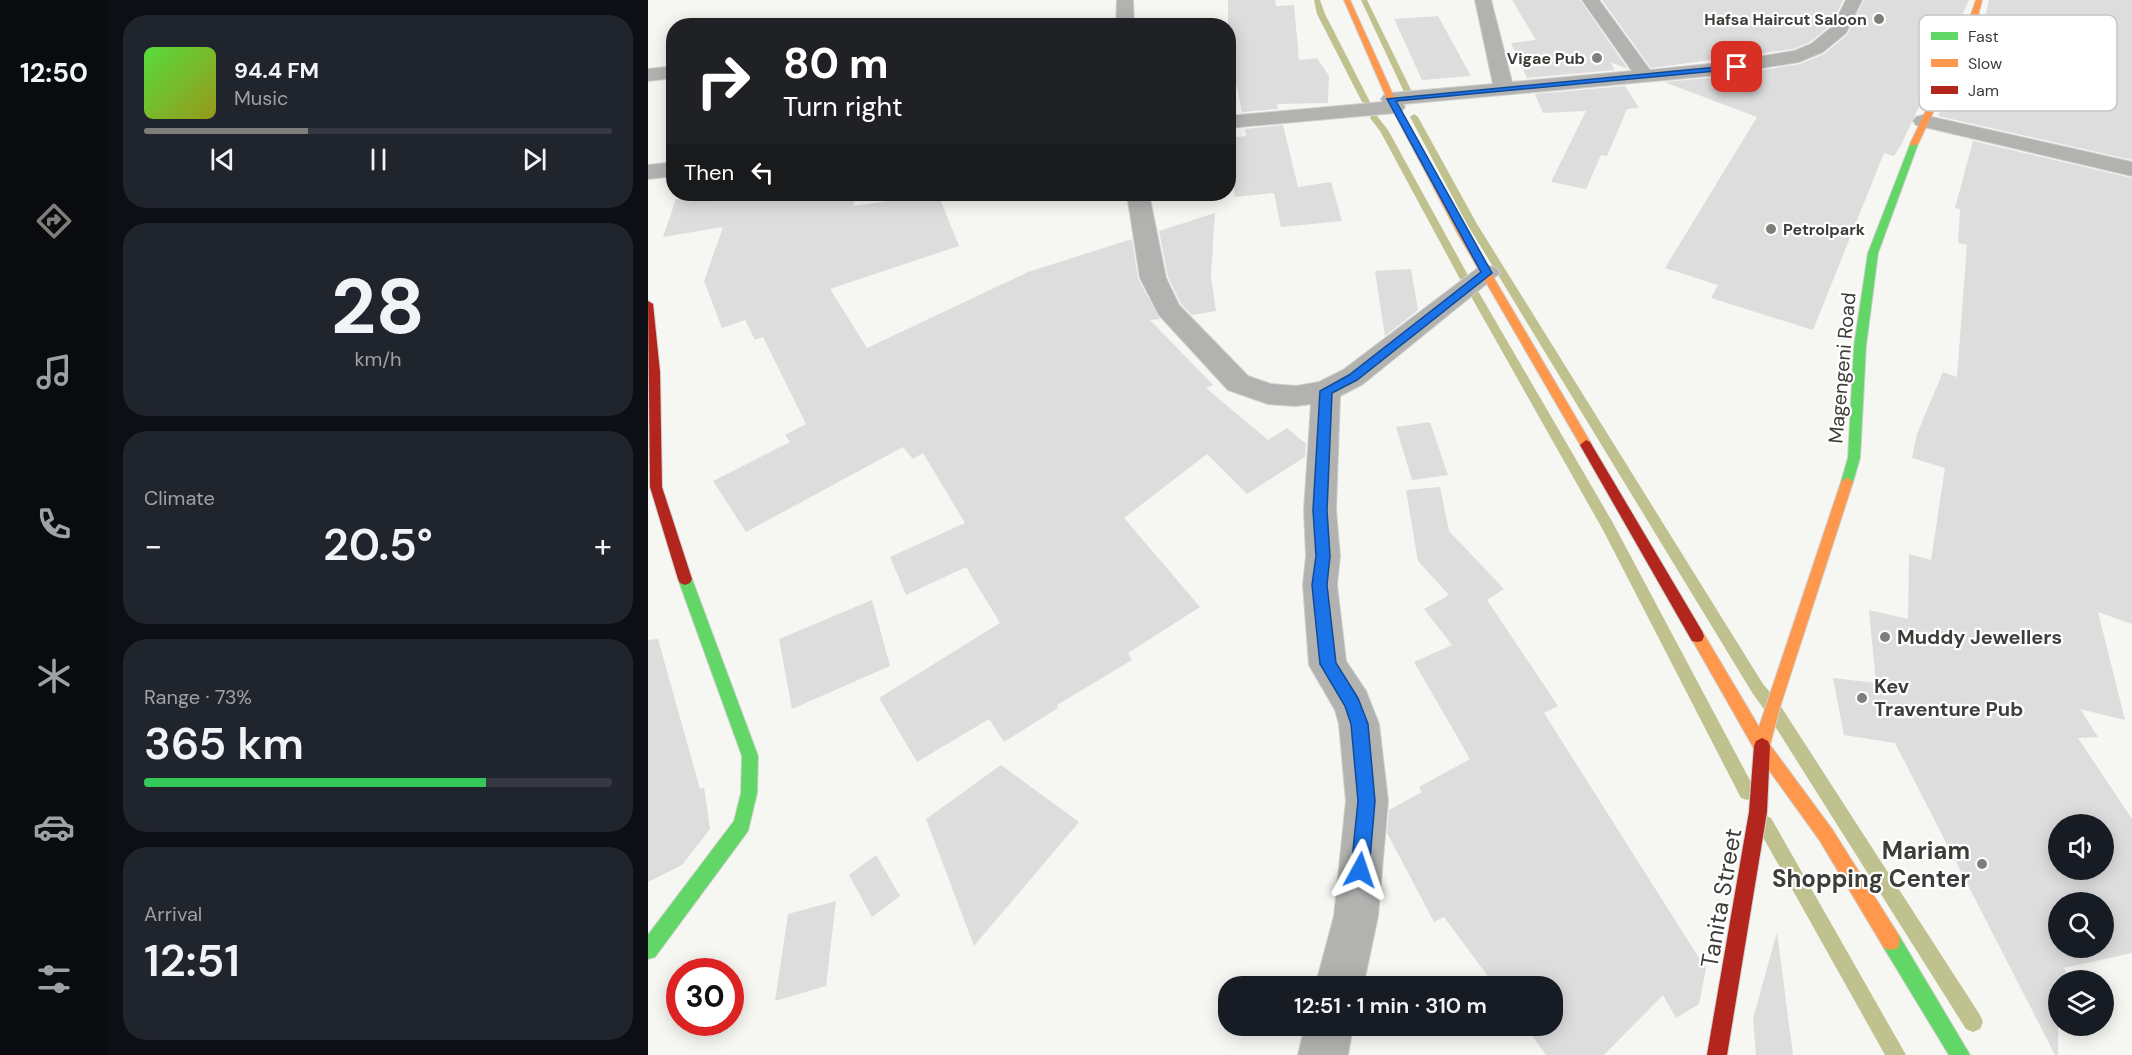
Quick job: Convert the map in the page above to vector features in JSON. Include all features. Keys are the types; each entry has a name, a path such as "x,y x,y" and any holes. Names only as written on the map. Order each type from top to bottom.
{"street":[{"path":"1125,0 1125,18"},
{"path":"1347,0 1393,103 1463,234 1762,747 1826,835 1960,1055"},
{"path":"1483,0 1504,88"},
{"path":"1590,0 1645,76"},
{"path":"1236,121 1504,88 1719,69 1799,56 1831,38 1840,29 1854,0"},
{"name":"Magengeni Road","path":"1974,15 1979,0"},
{"path":"648,75 666,73"},
{"name":"Magengeni Road","path":"1762,747 1772,707 1828,545 1854,458 1860,346 1873,254 1928,111"},
{"path":"1923,121 2132,169"},
{"path":"648,171 666,170"},
{"path":"1139,201 1154,278 1168,309 1238,383 1268,394 1296,396 1326,391 1353,377 1487,273"},
{"path":"648,303 654,372 656,487 690,593 750,756 749,793 742,825 648,950"},
{"path":"1326,391 1320,510 1323,556 1320,585 1328,664 1352,703 1359,724 1367,801 1356,916 1342,976"},
{"name":"Tanita Street","path":"1717,1055 1758,812 1762,747"},
{"path":"1323,1055 1327,1036"}],"building":[{"path":"1228,0 1275,0 1276,6 1294,5 1299,60 1317,58 1329,76 1328,103 1277,104 1278,109 1242,112 1236,83 1236,18 1228,18"},
{"path":"1512,0 1580,0 1628,69 1610,62 1615,70 1527,78 1511,43 1536,40"},
{"path":"1602,0 1843,0 1831,25 1810,42 1793,49 1651,68"},
{"path":"1864,0 1969,0 1962,15 1919,15 1919,107 1894,156 1884,153 1813,330 1711,298 1718,285 1665,268 1757,117 1664,82 1719,77 1800,64 1824,54 1847,35"},
{"path":"1989,0 2132,0 2132,160 1938,116 1940,111 2117,111 2117,15 1985,15"},
{"path":"1438,16 1471,76 1422,80 1394,19"},
{"path":"1625,86 1639,108 1627,109 1607,156 1601,155 1586,189 1551,182 1586,111 1543,113 1535,94"},
{"path":"1283,125 1298,187 1331,182 1342,221 1281,227 1274,193 1236,197 1236,137 1246,136 1245,129"},
{"path":"1973,141 2132,178 2132,624 2098,612 2125,720 2080,709 2098,737 2078,738 2132,819 2132,953 2114,957 2114,892 2048,892 2048,958 2109,958 2064,968 2065,970 2048,970 2048,1036 2058,1036 2058,1055 2055,1055 1895,743 1844,735 1833,678 1876,683 1869,610 1908,619 1909,554 1931,560 1945,468 1912,458 1917,434 1943,372 1957,377 1967,245 1958,243 1960,209 1955,208"},
{"path":"675,201 854,201 853,206 888,201 941,201 959,246 830,289 867,348 1028,272 1132,239 1138,279 1160,319 1150,320 1213,385 1206,388 1268,440 1287,428 1306,444 1305,457 1247,494 1207,454 1124,518 1200,607 1128,653 1132,660 1057,705 1058,708 1004,742 989,719 917,762 879,698 1000,623 966,567 906,595 890,557 965,523 923,453 913,459 903,447 746,532 713,481 790,442 785,435 806,424 763,337 755,340 745,320 722,328 704,281 723,227 663,237"},
{"path":"1215,213 1211,276 1216,311 1192,315 1181,304 1168,277 1159,231"},
{"path":"1411,269 1418,310 1385,336 1375,271"},
{"path":"1430,422 1448,475 1412,480 1396,427"},
{"path":"1440,487 1449,531 1504,589 1487,600 1558,706 1544,713 1706,969 1699,1004 1676,1018 1663,995 1604,1055 1546,1055 1532,1036 1563,1036 1563,976 1488,976 1444,917 1434,922 1387,833 1389,810 1422,792 1419,787 1470,759 1414,662 1452,645 1424,609 1449,595 1418,561 1406,490"},
{"path":"872,600 890,666 792,709 779,639"},
{"path":"658,639 700,789 704,787 710,829 682,865 648,882 648,640"},
{"path":"1001,765 1079,822 974,946 926,819"},
{"path":"876,855 900,896 872,917 849,875"},
{"path":"836,901 826,986 775,1001 788,914"},
{"path":"1777,932 1793,1055 1756,1055 1753,1019"}],"waterway":[{"path":"1317,0 1321,14 1366,102"},
{"path":"1364,0 1408,92"},
{"path":"1414,117 1472,224 1758,689 1772,707 1973,1022"},
{"path":"1374,118 1384,130 1465,279"},
{"path":"1473,291 1608,527 1747,792"},
{"path":"1765,824 1896,1055"}],"traffic: fast":[{"path":"1847,482 1854,458 1860,346 1873,253 1914,144"},
{"path":"648,950 742,825 749,793 750,756 685,579"},
{"path":"1891,941 1960,1055"}],"traffic: slow":[{"path":"1347,0 1391,99 1463,234 1586,445"},
{"path":"1974,15 1979,0"},
{"path":"1914,144 1930,111"},
{"path":"1762,746 1772,707 1847,482"},
{"path":"1697,636 1762,747 1826,835 1891,941"}],"traffic: jam":[{"path":"648,304 654,372 656,487 685,579"},
{"path":"1586,445 1697,636"},
{"path":"1717,1055 1758,812 1762,746"}],"place":[{"name":"Hafsa Haircut Saloon","path":"1879,19"},
{"name":"Vigae Pub","path":"1597,58"},
{"name":"Petrolpark","path":"1771,229"},
{"name":"Muddy Jewellers","path":"1885,637"},
{"name":"Kev Traventure Pub","path":"1862,698"},
{"name":"Mariam Shopping Center","path":"1982,864"}],"route":[{"path":"1360,870 1367,801 1359,724 1352,703 1328,664 1320,585 1323,556 1320,510 1326,391 1353,377 1487,273 1463,234 1391,99 1737,67"}]}
